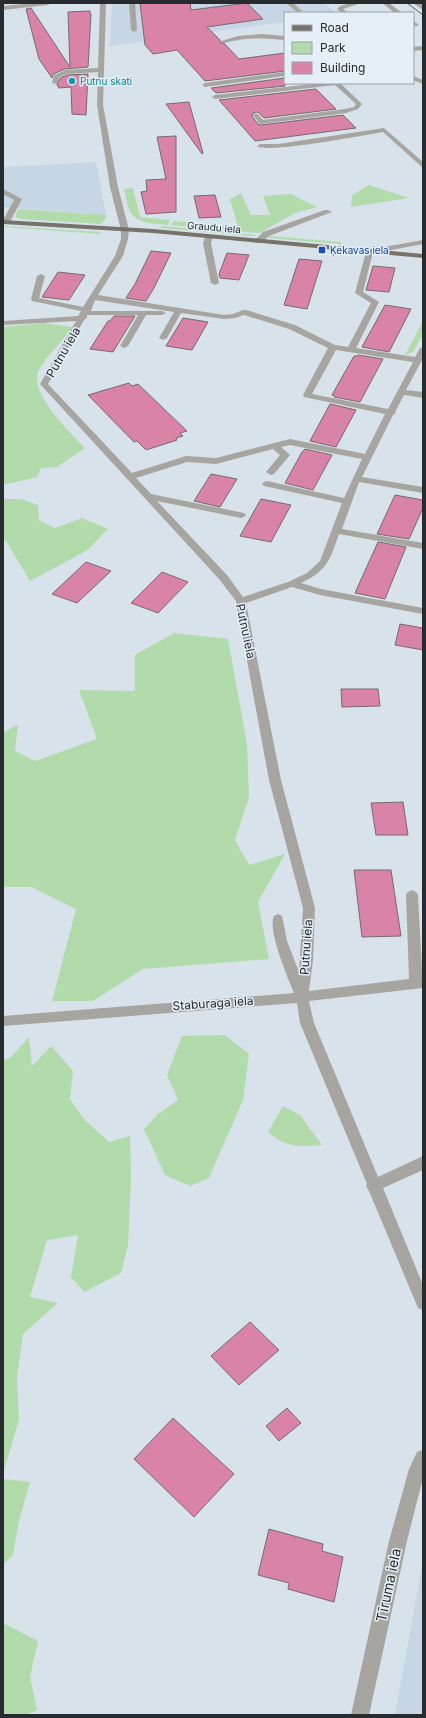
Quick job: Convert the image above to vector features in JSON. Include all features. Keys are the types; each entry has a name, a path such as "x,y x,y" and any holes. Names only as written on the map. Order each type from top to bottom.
{"main road":[{"name":"Graudu iela","path":"5,222 209,236 423,256"}],"street":[{"path":"3,8 48,3"},
{"name":"Putnu iela","path":"103,3 100,105 114,187 126,237 122,250 44,384 223,577 241,600 275,780 309,908 307,960 302,996 307,1023 423,1303"},
{"path":"132,3 134,30"},
{"path":"289,3 299,11"},
{"path":"339,3 347,5"},
{"path":"344,12 340,9 347,5 358,3"},
{"path":"386,3 398,12"},
{"path":"416,3 423,8"},
{"path":"277,31 284,37"},
{"path":"224,41 232,38 284,38"},
{"path":"55,83 56,76 62,72 101,70"},
{"path":"205,85 284,74"},
{"path":"215,97 327,84"},
{"path":"256,115 261,122 346,111 356,108 359,104 337,84"},
{"path":"260,146 278,146 384,130 423,166"},
{"path":"3,191 18,199 5,222"},
{"path":"258,241 266,234 328,212"},
{"path":"209,236 207,242 215,283"},
{"path":"351,349 375,302 359,293 373,251 423,242"},
{"path":"42,276 35,299 85,314"},
{"path":"94,296 224,317 235,316 243,312 292,327 333,347 418,360"},
{"path":"124,346 143,313"},
{"path":"3,323 85,314 178,313 210,317"},
{"path":"163,338 178,313"},
{"path":"333,347 307,395 392,413"},
{"path":"241,600 292,584 310,575 324,562 356,479 392,413 423,350"},
{"path":"402,392 423,395"},
{"path":"130,477 186,459 216,461 290,442 367,457"},
{"path":"271,472 285,455 275,446"},
{"path":"356,479 423,490"},
{"path":"267,484 348,502"},
{"path":"148,496 241,515"},
{"path":"336,531 423,546"},
{"path":"292,584 320,592 423,611"},
{"path":"412,895 419,984"},
{"path":"278,919 281,941 302,996"},
{"name":"Staburaga iela","path":"3,1021 302,996 419,984"},
{"path":"374,1186 420,1165 423,1162"},
{"name":"Tīruma iela","path":"360,1715 398,1541 417,1469 423,1458"}],"shaded area":[{"path":"112,3 323,3 336,12 284,12 284,22 110,46"},
{"path":"96,162 106,215 3,207 3,167"},
{"path":"423,1561 423,1715 395,1715"}],"green space":[{"path":"369,185 409,198 351,207 352,195"},
{"path":"133,188 140,217 170,220 168,225 141,221 133,215 128,206 124,189"},
{"path":"241,193 251,215 270,215 263,196 291,194 317,207 295,213 260,233 171,225 174,221 238,227 230,199"},
{"path":"19,209 106,215 106,218 101,224 21,219 16,217 16,213"},
{"path":"3,226 101,232 100,234"},
{"path":"162,226 257,235 252,236 160,228"},
{"path":"269,236 341,242 341,244 268,238"},
{"path":"423,321 423,334 413,352 405,355"},
{"path":"43,323 73,327 42,365 37,379 39,389 52,412 85,448 57,467 41,468 37,477 3,485 3,327"},
{"path":"3,499 21,499 38,505 39,520 55,528 82,518 108,529 88,550 30,581 6,541 3,541"},
{"path":"174,633 228,639 247,744 249,797 235,840 249,865 285,854 258,902 269,959 143,969 93,1001 52,1001 76,909 31,887 3,887 3,732 18,725 15,751 35,761 97,739 79,690 135,691 135,655"},
{"path":"225,1035 249,1054 243,1100 209,1178 190,1186 165,1175 144,1129 158,1114 178,1100 167,1075 182,1036"},
{"path":"29,1037 32,1066 51,1046 73,1071 70,1099 84,1119 109,1142 130,1136 131,1177 128,1245 121,1273 84,1292 71,1277 78,1235 47,1240 30,1297 58,1303 23,1334 17,1377 19,1419 3,1474 3,1060 10,1058"},
{"path":"283,1106 300,1115 322,1145 299,1146 287,1144 268,1132"},
{"path":"3,1479 30,1482 19,1521 13,1555 3,1565"},
{"path":"3,1623 38,1641 30,1677 37,1710 26,1715 3,1715"}],"building":[{"path":"140,3 190,3 191,10 247,3 263,19 207,27 220,40 220,42 225,44 239,59 284,53 284,71 205,81 177,50 153,54 145,45"},
{"path":"31,8 70,67 68,12 90,11 88,67 65,69 53,74 52,78 39,59 26,9"},
{"path":"88,74 86,115 72,114 71,87 59,88 57,85 60,78 67,75"},
{"path":"284,78 285,84 285,86 216,93 211,88"},
{"path":"316,89 336,109 264,118 258,112 253,113 252,116 258,124 261,125 343,115 356,128 255,141 219,100"},
{"path":"189,102 203,153 202,154 166,104"},
{"path":"176,136 176,212 146,214 141,192 147,191 146,180 166,179 157,137"},
{"path":"215,195 221,217 199,218 194,196"},
{"path":"151,251 171,253 146,301 126,298 135,284"},
{"path":"227,253 249,255 239,280 220,278 219,274"},
{"path":"299,259 322,261 307,309 284,305"},
{"path":"373,266 395,268 389,292 366,290"},
{"path":"58,272 85,275 69,300 42,297"},
{"path":"385,305 411,309 389,352 362,347"},
{"path":"114,316 135,316 113,352 90,349 108,321 110,321"},
{"path":"183,318 208,322 192,350 166,346"},
{"path":"358,355 383,359 360,402 334,397 335,396 332,395 354,356"},
{"path":"129,383 132,386 138,384 187,431 180,433 183,436 176,438 177,440 146,450 137,441 134,442 88,395"},
{"path":"330,404 356,410 336,447 310,441"},
{"path":"305,449 332,455 313,490 285,483"},
{"path":"211,474 237,479 220,507 194,501"},
{"path":"395,495 423,500 423,508 409,539 377,534"},
{"path":"261,499 291,505 271,542 240,536"},
{"path":"378,542 406,547 385,599 355,593"},
{"path":"86,562 111,571 77,603 52,594"},
{"path":"162,572 188,582 158,613 131,603"},
{"path":"400,624 423,628 423,650 395,645"},
{"path":"341,689 378,689 380,706 342,707"},
{"path":"403,802 408,835 376,835 371,803"},
{"path":"354,870 391,870 401,936 362,937"},
{"path":"250,1322 279,1350 239,1385 211,1356"},
{"path":"287,1408 301,1423 279,1441 266,1426"},
{"path":"173,1418 234,1474 194,1517 134,1459"},
{"path":"269,1529 323,1544 322,1551 343,1557 334,1602 288,1589 289,1583 258,1575"}],"tram line":[{"path":"407,3 423,15"}],"place":[{"name":"Putnu skati","path":"72,81"},
{"name":"Ķekavas iela","path":"322,250"}]}
